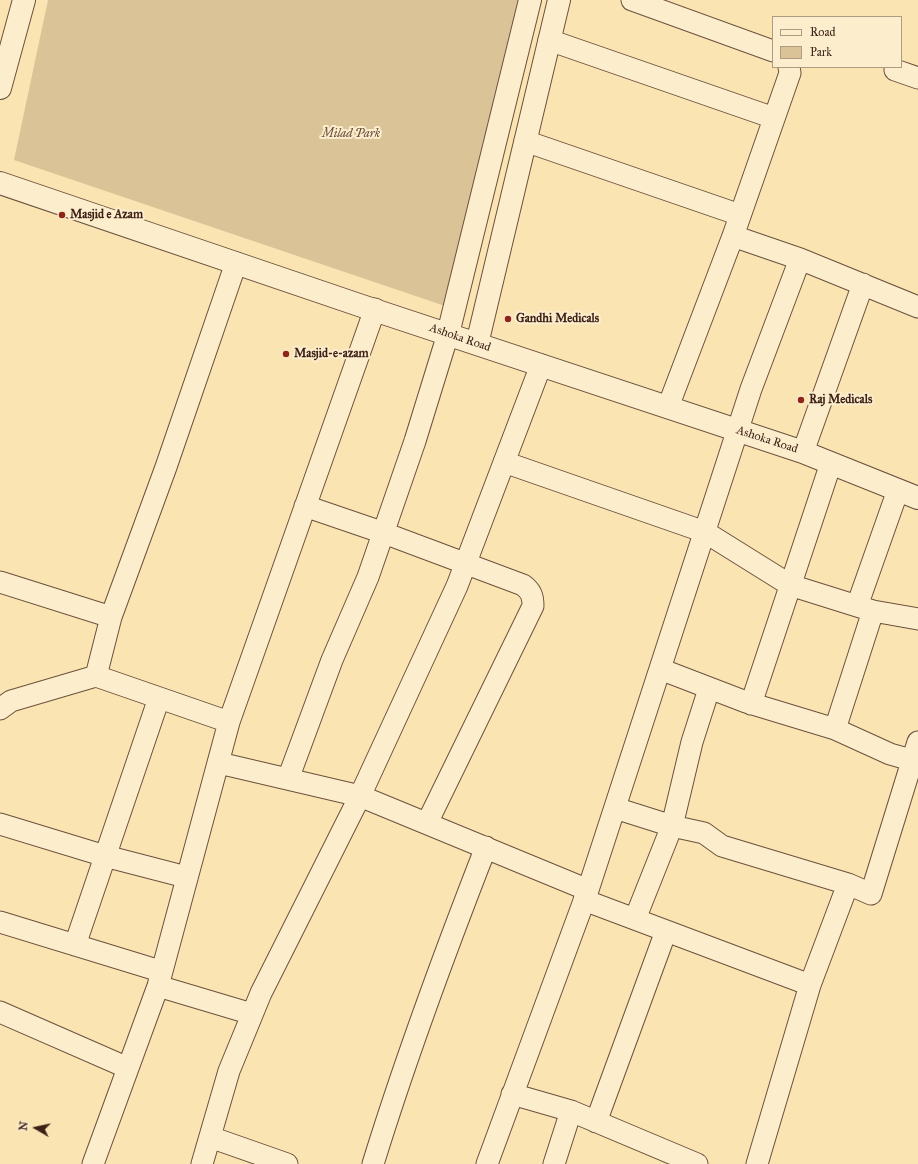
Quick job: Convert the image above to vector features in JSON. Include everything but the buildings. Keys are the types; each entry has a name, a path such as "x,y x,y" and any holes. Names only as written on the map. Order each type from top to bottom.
{"street":[{"path":"0,88 24,0"},
{"path":"288,779 332,660 368,577 415,441 448,334 530,0"},
{"path":"477,344 559,0"},
{"path":"632,0 772,51"},
{"path":"549,40 774,118"},
{"path":"668,407 733,236 790,73 789,68"},
{"path":"895,70 918,78"},
{"path":"525,140 740,215"},
{"name":"Ashoka Road","path":"0,182 236,263 803,452 918,498"},
{"path":"733,236 800,259 918,307"},
{"path":"487,1164 586,895 738,430 800,259"},
{"path":"96,676 111,617 166,466 236,263"},
{"path":"803,452 864,284"},
{"path":"93,1164 159,978 229,722 375,309"},
{"path":"202,1164 229,1071 252,1014 261,993 360,796 457,586 541,365"},
{"path":"504,462 705,532 790,585 865,609 918,619"},
{"path":"751,704 831,463"},
{"path":"835,729 865,609 898,490"},
{"path":"305,506 384,532 466,562 523,585 530,590 533,606 427,823"},
{"path":"0,582 111,617"},
{"path":"615,808 672,826 704,833 722,846 848,884 871,894 916,755 890,754 835,729 751,704 660,669"},
{"path":"0,709 11,701 96,676 229,722"},
{"path":"636,919 672,826 692,742 710,689"},
{"path":"75,945 159,698"},
{"path":"218,763 360,796 486,847 636,919 810,985"},
{"path":"0,824 105,856 186,877"},
{"path":"373,1164 398,1084 434,983 486,847"},
{"path":"757,1164 810,985 848,884"},
{"path":"0,922 75,945 252,1014"},
{"path":"596,1122 666,931"},
{"path":"0,1012 128,1068"},
{"path":"512,1094 571,1111 697,1164"},
{"path":"554,1164 571,1111"},
{"path":"210,1137 287,1164"}],"green space":[{"name":"Milad Park","path":"48,0 522,0 448,307 14,160"}],"place":[{"name":"Masjid e Azam","path":"62,215"},
{"name":"Gandhi Medicals","path":"508,319"},
{"name":"Masjid-e-azam","path":"286,354"},
{"name":"Raj Medicals","path":"801,400"}]}
